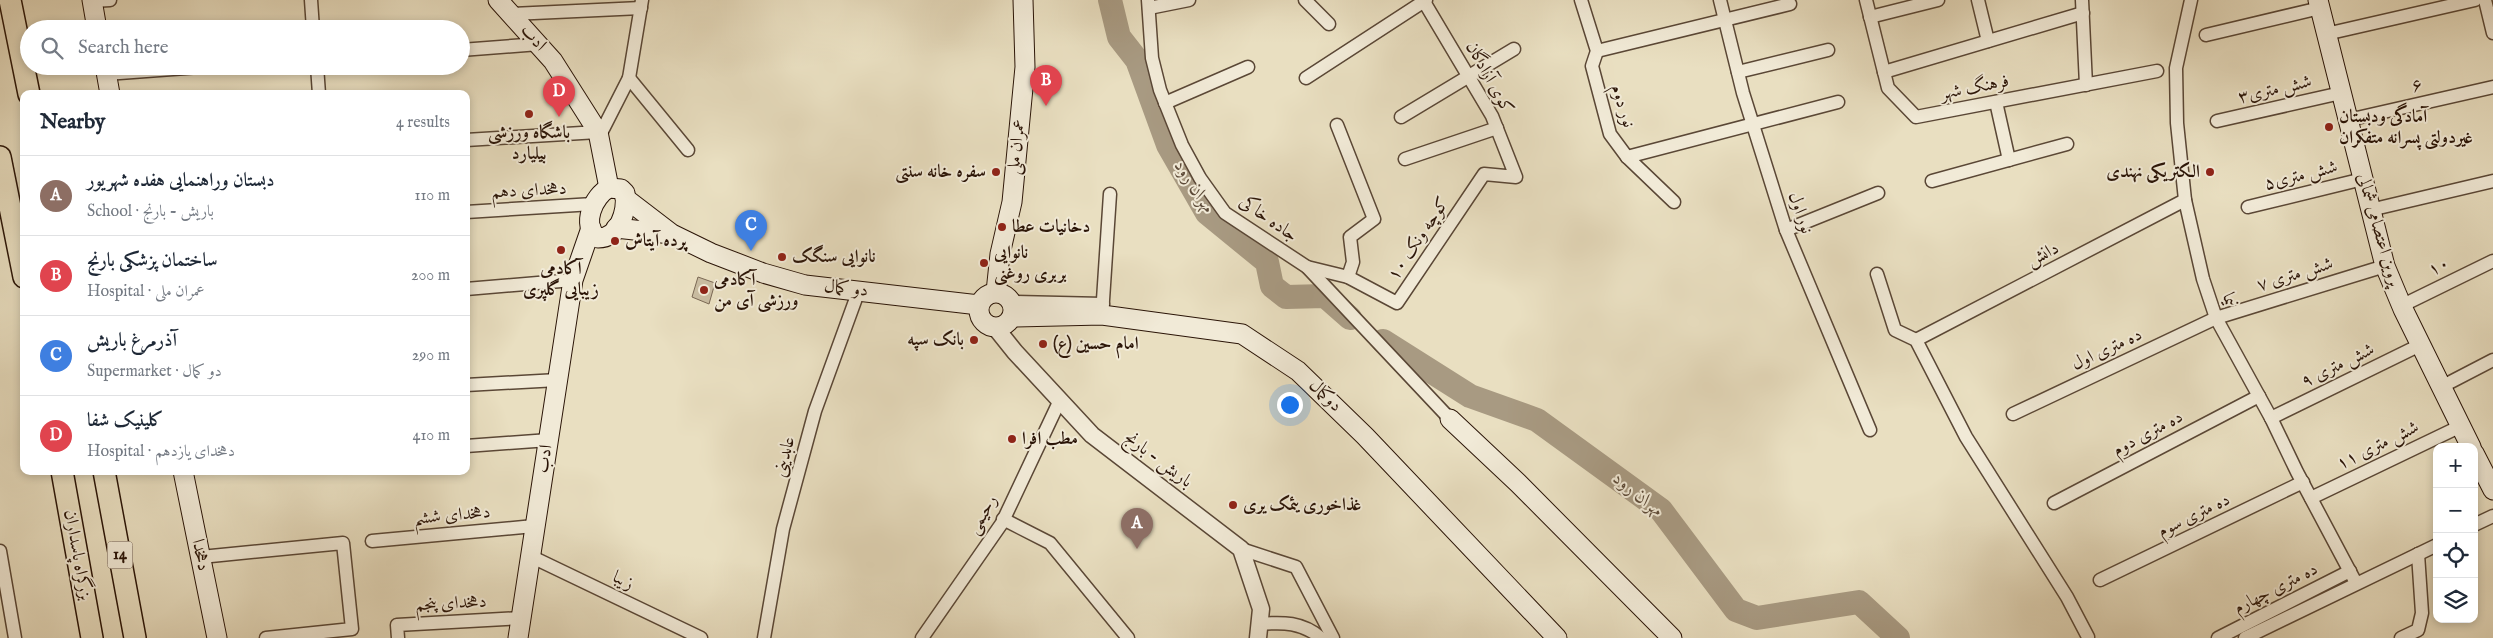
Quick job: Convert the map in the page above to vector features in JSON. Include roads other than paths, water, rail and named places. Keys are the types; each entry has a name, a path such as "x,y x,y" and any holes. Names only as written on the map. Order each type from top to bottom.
{"highway":[{"path":"10,0 20,49"},
{"path":"25,75 28,90"},
{"path":"0,157 20,257"},
{"name":"بزرگراه پاسداران","path":"63,475 92,638"},
{"name":"14","path":"105,475 135,638"}],"main road":[{"path":"97,20 98,0"},
{"name":"ادب","path":"498,0 554,60 599,134 609,188"},
{"name":"عمران ملی","path":"1006,304 1000,254 1012,202 1024,77 1023,0"},
{"name":"پروین اعتصامی شمالی","path":"2319,4 2385,266 2401,306 2469,443"},
{"path":"106,75 109,90"},
{"path":"573,280 604,231 624,214 625,198 621,189 609,188 602,191 594,204 590,218 604,231 672,234"},
{"path":"625,198 672,234"},
{"name":"دو کمال","path":"672,234 711,253 763,273 805,285 939,301 954,310 979,310"},
{"name":"ادب","path":"518,638 573,280"},
{"path":"983,298 1006,304 1002,326 988,325 979,310 983,298"},
{"name":"دوکمال","path":"1006,304 1102,310 1242,334 1298,371 1365,436 1557,638"},
{"path":"1450,419 1518,483 1672,638"},
{"path":"2483,461 2493,490"},
{"name":"دهخدا","path":"184,475 217,638"}],"street":[{"path":"311,0 312,20"},
{"path":"1148,4 1189,0"},
{"path":"1305,0 1329,24"},
{"name":"نور دوم","path":"1581,0 1597,51 1592,66 1610,134 1627,157 1674,202"},
{"name":"نور اول","path":"1720,0 1738,72 1786,230 1870,430"},
{"name":"فرهنگ شهر","path":"1866,0 1888,88 1916,117 2157,71"},
{"path":"1870,17 1938,0"},
{"path":"1978,0 1988,41"},
{"name":"نیما","path":"2191,0 2176,68 2177,123 2185,200 2203,279 2216,318 2272,418 2311,498 2353,577"},
{"path":"2326,34 2475,0"},
{"path":"2486,0 2493,33"},
{"path":"1306,78 1424,1"},
{"name":"کوی آزادگان","path":"1424,1 1497,128 1516,177"},
{"path":"470,140 599,134 629,78 641,4 512,14"},
{"name":"جاده خاکی","path":"1148,4 1152,58 1165,103 1182,145 1200,178 1226,213 1306,266 1450,419"},
{"path":"1597,51 1790,4"},
{"path":"2206,35 2319,4"},
{"path":"1884,72 1988,41 2082,6 2086,85"},
{"path":"470,49 539,44"},
{"path":"1401,117 1514,49"},
{"path":"1738,72 1828,50"},
{"path":"1165,103 1248,67"},
{"path":"318,75 319,90"},
{"path":"629,78 688,150"},
{"name":"۶","path":"2348,120 2493,87"},
{"name":"شش متری۳","path":"2217,121 2341,93"},
{"path":"1627,157 1838,102"},
{"path":"1996,102 2009,160"},
{"path":"1306,266 1348,277 1353,262 1350,236 1374,219 1337,125"},
{"path":"1405,159 1497,128"},
{"path":"1932,181 2067,144"},
{"name":"کوچه ونک ۱۰","path":"1348,277 1397,303 1484,174 1516,177"},
{"name":"۵شش متری","path":"2248,207 2363,179"},
{"path":"2370,210 2493,181"},
{"path":"1786,230 1878,193"},
{"path":"1102,310 1110,194"},
{"name":"دانش","path":"1916,340 2185,200"},
{"name":"دهخدای دهم","path":"470,212 594,204"},
{"name":"۱۰","path":"2401,306 2493,260"},
{"name":"۷ شش متری","path":"2216,318 2385,266"},
{"path":"1877,274 1895,330 1916,340 1966,438 2067,598 2088,637"},
{"path":"470,289 573,280"},
{"name":"عابدینی","path":"764,638 784,529 812,421 859,290"},
{"name":"ده متری اول","path":"2013,414 2216,318"},
{"name":"باریش - بارنج","path":"996,327 1092,436 1242,550"},
{"name":"۹ شش متری","path":"2272,418 2420,345"},
{"path":"2441,387 2493,360"},
{"path":"470,384 558,380"},
{"name":"ده متری دوم","path":"2054,503 2259,396"},
{"name":"رحیمی","path":"922,638 1003,519 1060,400"},
{"name":"۱۱ شش متری","path":"2311,498 2461,426"},
{"path":"470,446 549,440"},
{"name":"ده متری سوم","path":"2100,580 2303,482"},
{"path":"2478,523 2493,516"},
{"path":"1003,519 1050,543 1101,608 1128,638"},
{"name":"دهخدای ششم","path":"372,541 534,526"},
{"path":"201,557 342,543 352,629 266,638"},
{"path":"2245,638 2353,577 2433,547"},
{"path":"1242,550 1261,609 1259,631 1284,622 1312,631 1321,638"},
{"path":"1242,550 1296,568 1333,638"},
{"path":"0,551 15,638"},
{"path":"2401,638 2418,634 2422,613 2418,554"},
{"name":"زیبا","path":"530,556 701,638"},
{"name":"ده متری چهارم","path":"2218,638 2353,577"},
{"name":"دهخدای پنجم","path":"398,638 397,625 521,618"}],"waterway":[{"name":"مهران رود","path":"1110,0 1119,37 1137,60 1168,145 1207,213 1267,262 1272,286 1286,297 1325,296 1350,318"},
{"name":"مهران رود","path":"1383,341 1470,396 1537,420 1661,510 1736,610 1757,618 1859,602 1898,638"}],"place":[{"name":"ساختمان پزشکی بارنج","path":"1046,106"},
{"name":"باشگاه ورزشی بیلیارد","path":"529,114"},
{"name":"کلینیک شفا","path":"559,117"},
{"name":"آمادگی ودبستان غیردولتی پسرانه متفکران","path":"2329,127"},
{"name":"سفره خانه سنتی","path":"996,172"},
{"name":"الکتریکی نهندی","path":"2210,172"},
{"name":"دخانیات عطا","path":"1002,227"},
{"name":"پرده‌ آیتاش","path":"615,241"},
{"name":"آکادمی زیبایی گلپری","path":"561,250"},
{"name":"آذرمرغ باریش","path":"751,251"},
{"name":"نانوایی سنگک","path":"782,257"},
{"name":"نانوایی بربری روغنی","path":"984,263"},
{"name":"آکادمی ورزشی آی من","path":"704,290"},
{"name":"بانک سپه","path":"974,340"},
{"name":"امام حسین (ع)","path":"1043,344"},
{"name":"مطب افرا","path":"1012,439"},
{"name":"غذاخوری یئمک یری","path":"1233,505"},
{"name":"دبستان وراهنمایی هفده شهریور","path":"1137,549"}]}
